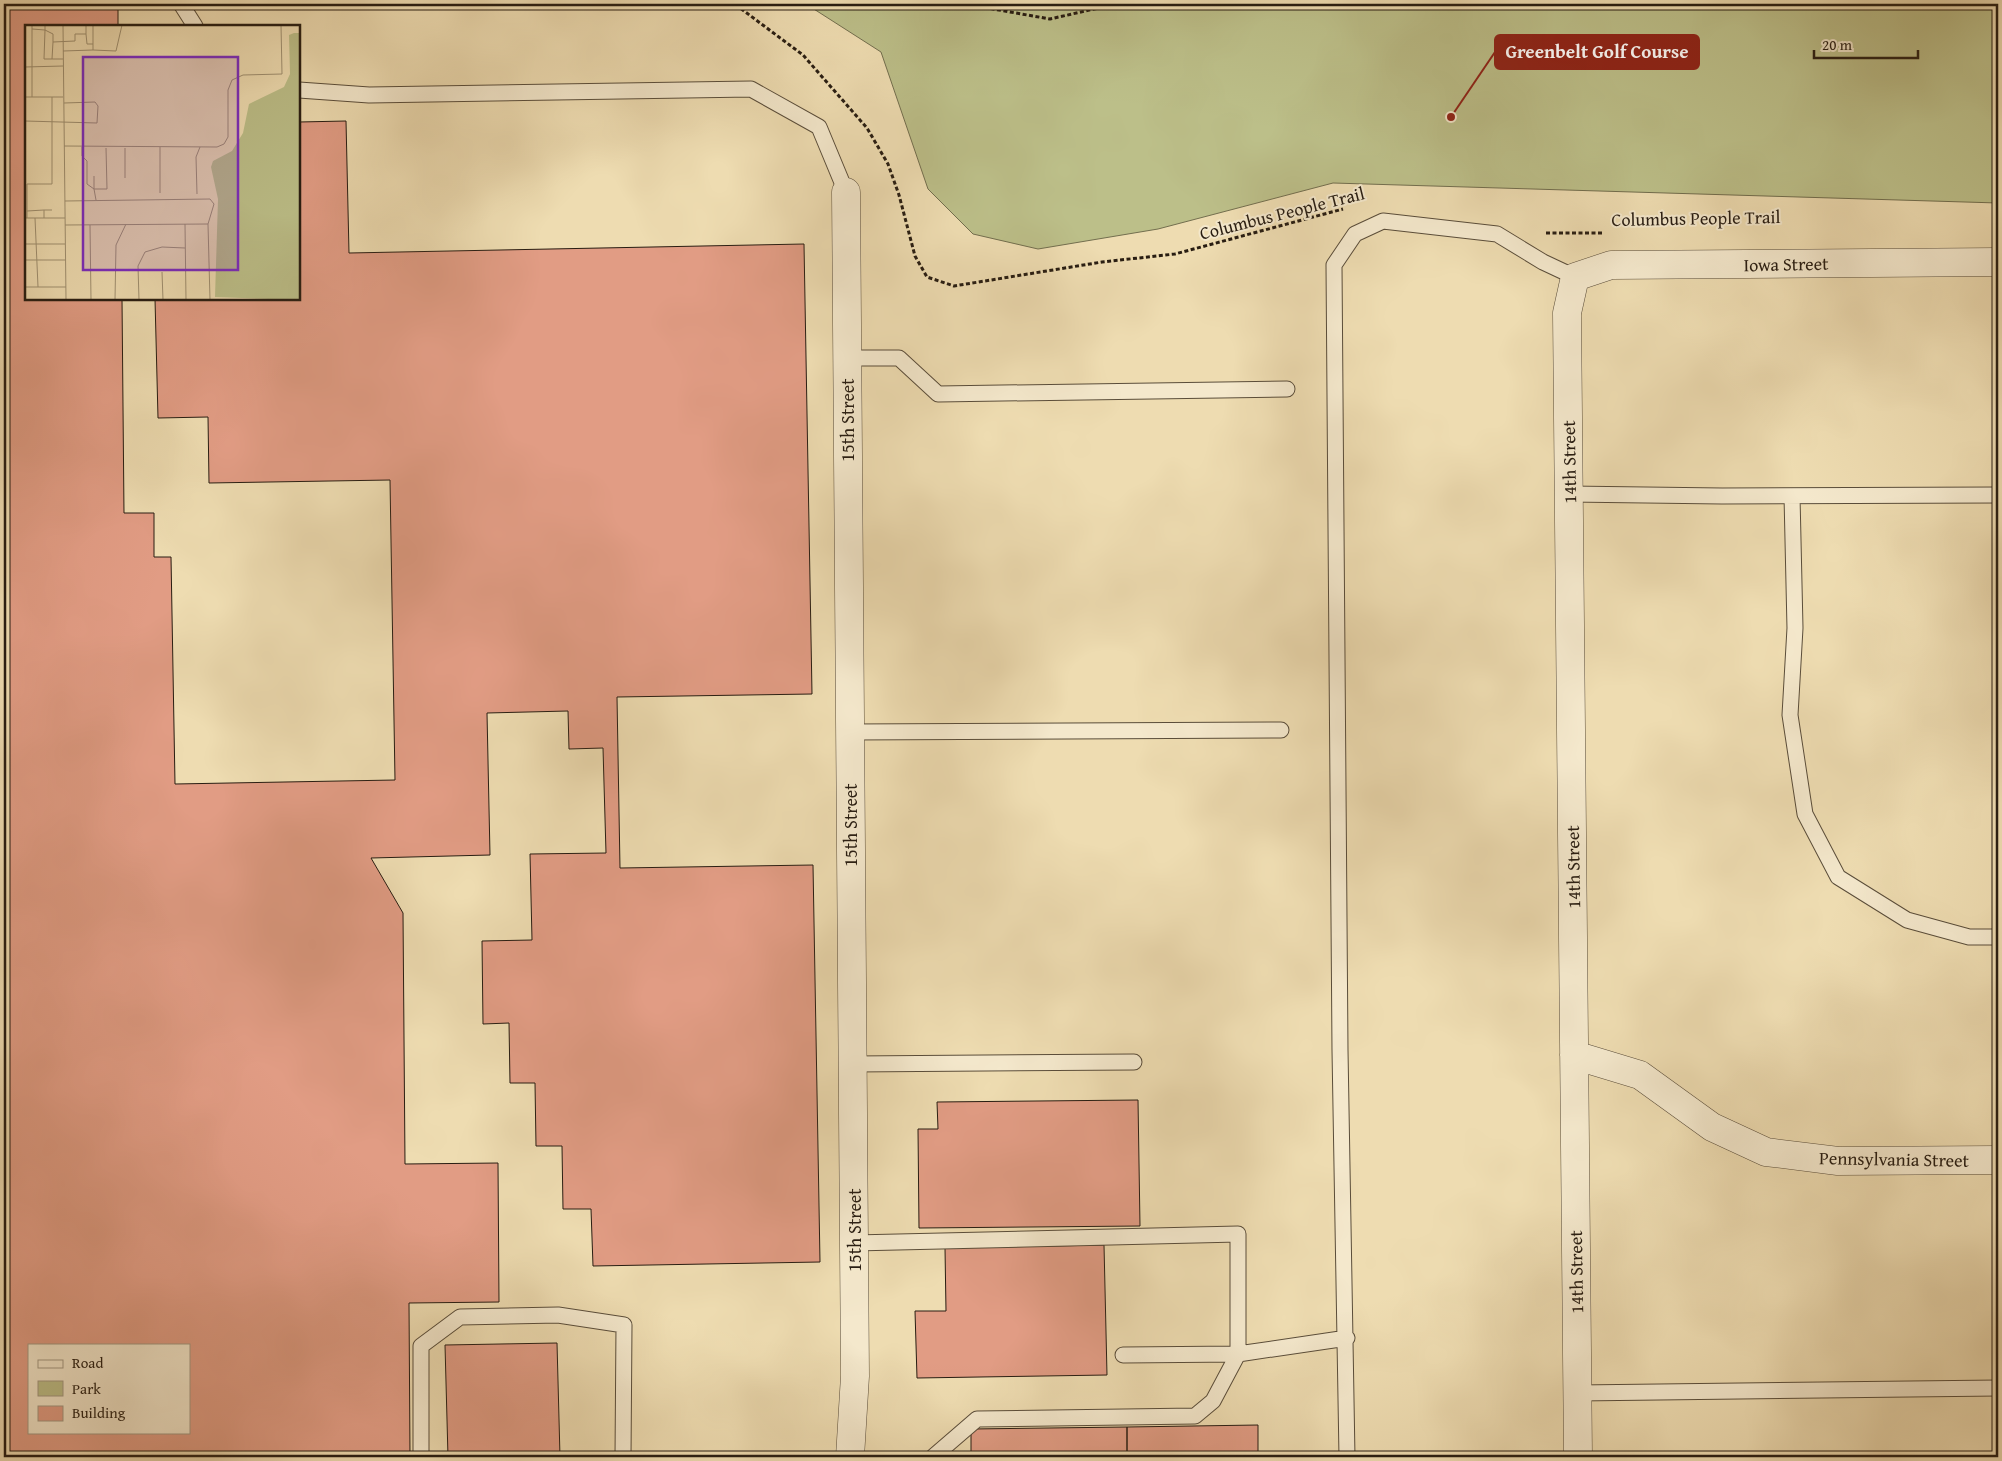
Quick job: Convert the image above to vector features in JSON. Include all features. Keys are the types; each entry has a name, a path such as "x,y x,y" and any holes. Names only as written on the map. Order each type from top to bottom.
{"street":[{"name":"15th Street","path":"846,192 855,1376 850,1457"},
{"name":"Iowa Street","path":"1575,277 1611,265 1998,262"},
{"name":"14th Street","path":"1575,277 1567,313 1578,1457"},
{"name":"Pennsylvania Street","path":"1574,1055 1640,1075 1712,1127 1766,1152 1838,1161 1998,1160"}],"lane":[{"path":"181,4 193,25"},
{"path":"300,90 369,95 751,89 819,127 846,192"},
{"path":"1347,1457 1340,1040 1334,265 1355,234 1383,221 1497,234 1543,262 1575,277"},
{"path":"847,358 899,358 938,394 1287,389"},
{"path":"1569,494 1792,496 1998,494"},
{"path":"1792,496 1794,628 1790,715 1806,814 1838,877 1907,920 1969,937 1998,937"},
{"path":"850,732 1281,730"},
{"path":"852,1064 1134,1062"},
{"path":"854,1243 1238,1234 1238,1354 1212,1401 1195,1416 977,1419 933,1457"},
{"path":"421,1457 421,1346 460,1317 558,1315 624,1325 623,1457"},
{"path":"1123,1354 1238,1354 1346,1338"},
{"path":"1578,1394 1998,1388"}],"path":[{"name":"Columbus People Trail","path":"722,4 740,8 803,55 868,128 888,164 899,195 915,256 927,277 954,286 1102,262 1175,254 1290,222 1349,208"},
{"path":"965,4 1050,19 1103,7 1108,4"},
{"name":"Columbus People Trail","path":"1497,234 1605,233"}],"green space":[{"path":"806,4 1998,4 1998,203 1333,183 1158,229 1038,249 973,234 928,189 881,52"}],"building":[{"path":"4,4 118,4 118,25 25,25 25,300 122,300 124,513 154,513 154,557 171,557 175,784 395,780 390,480 209,483 208,417 158,418 155,300 300,300 300,122 346,121 349,253 804,244 812,694 617,697 620,868 813,865 820,1262 593,1266 591,1209 563,1209 562,1146 536,1146 535,1083 510,1083 509,1023 483,1024 482,941 532,940 530,854 606,853 603,748 569,749 568,711 487,713 490,855 371,858 403,913 405,1164 498,1163 499,1302 409,1303 410,1457 4,1457"},
{"path":"1138,1100 1140,1226 919,1228 918,1129 938,1129 937,1102"},
{"path":"1104,1245 1107,1375 917,1378 915,1311 946,1311 945,1248"},
{"path":"557,1343 560,1457 448,1457 445,1345"},
{"path":"1258,1425 1258,1457 1127,1457 1127,1427"},
{"path":"1127,1427 1127,1457 971,1457 971,1429"}],"place":[{"name":"Greenbelt Golf Course","path":"1451,117"}]}
